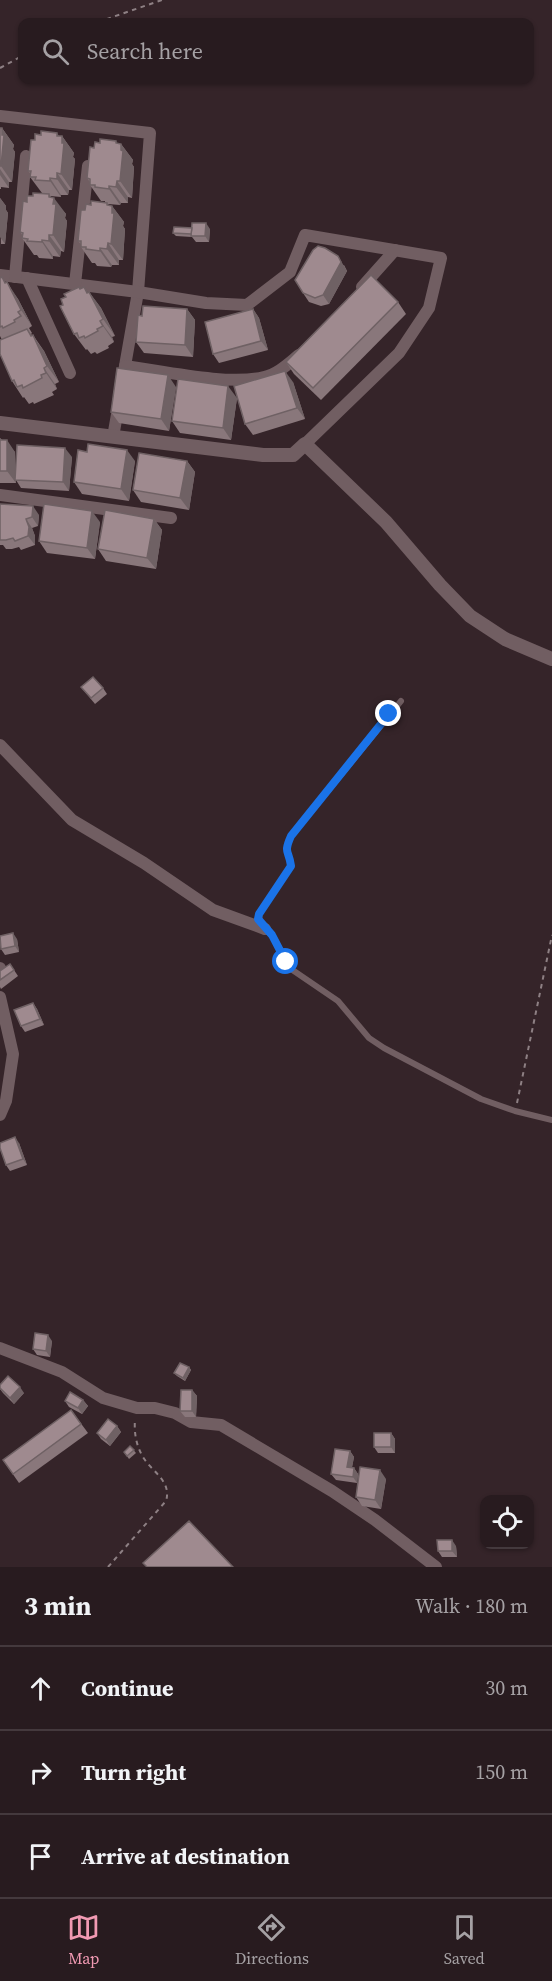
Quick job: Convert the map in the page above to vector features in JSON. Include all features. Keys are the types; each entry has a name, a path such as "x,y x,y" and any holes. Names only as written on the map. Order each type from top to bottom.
{"street":[{"path":"0,116 150,133 138,292 113,437"},
{"path":"26,156 21,278 70,373"},
{"path":"75,284 88,166"},
{"path":"0,275 206,303 247,305 290,272 304,235 441,258 429,308 399,353 293,454 263,455 113,437 1,420"},
{"path":"356,294 395,250"},
{"path":"125,366 210,378 248,379 265,377 279,371 309,346"},
{"path":"304,444 386,522 470,616 505,639 552,659"},
{"path":"0,495 171,518"},
{"path":"0,745 72,820 144,863 213,910 265,929"},
{"path":"0,997 13,1054 6,1101 0,1115"},
{"path":"0,1348 63,1372 103,1398 136,1408 155,1408 175,1413 191,1422 220,1425 358,1509 436,1567"}],"lane":[{"path":"401,701 291,836 286,847 291,866 258,919 272,935 291,969 338,1001 369,1038 481,1099 515,1112 552,1120"}],"path":[{"path":"110,18 162,0"},
{"path":"0,68 18,58"},
{"path":"515,1112 552,935"},
{"path":"108,1567 168,1496 168,1489 163,1480 144,1458 135,1438 136,1408"}],"building":[{"path":"0,128 4,135 1,166 0,166"},
{"path":"41,131 57,133 57,136 62,136 62,143 64,143 61,174 57,173 57,179 50,178 50,181 35,180 36,177 30,177 31,171 28,171 31,140 35,140 35,134 41,135"},
{"path":"100,139 116,141 121,144 123,151 120,181 117,181 116,187 109,186 109,189 90,185 90,179 87,178 90,147 94,148 95,142 100,143"},
{"path":"33,193 49,194 49,197 54,198 53,204 56,204 53,235 49,235 49,241 27,241 28,239 22,238 23,233 20,232 23,201 27,202 27,196 33,196"},
{"path":"91,201 107,203 112,206 112,213 114,213 111,244 108,243 107,249 100,248 100,251 81,247 81,241 78,241 81,210 85,210 86,204 91,205"},
{"path":"192,223 206,223 205,236 191,236"},
{"path":"174,227 192,228 191,234 173,233"},
{"path":"318,246 338,256 341,262 323,295 315,298 303,293 295,280 313,250"},
{"path":"371,275 398,302 313,388 286,362"},
{"path":"2,277 5,283 7,282 21,310 18,312 21,316 14,320 15,322 3,328 0,327 0,278"},
{"path":"79,287 80,289 84,287 87,293 89,292 103,319 100,321 103,326 85,338 84,336 79,338 77,333 74,334 60,306 63,305 61,299 66,297 64,294"},
{"path":"143,306 187,309 185,345 136,342 138,315 142,316"},
{"path":"253,309 261,341 213,354 205,322"},
{"path":"27,329 31,336 33,335 47,366 44,368 46,373 41,375 42,378 23,388 22,385 17,387 14,380 12,381 0,354 0,340"},
{"path":"117,368 168,375 161,419 111,412"},
{"path":"285,371 297,408 245,424 234,386"},
{"path":"178,379 228,386 223,428 172,421"},
{"path":"0,440 7,440 7,471 0,471"},
{"path":"88,444 127,450 121,489 74,482 78,450 87,452"},
{"path":"17,445 65,448 63,482 15,480"},
{"path":"139,453 187,461 180,498 133,490"},
{"path":"0,504 33,506 32,517 26,519 29,527 28,536 15,541 13,538 0,540"},
{"path":"44,504 92,511 87,548 39,541"},
{"path":"105,510 154,519 147,558 98,549"},
{"path":"93,677 103,688 91,698 81,687"},
{"path":"13,933 15,946 1,949 0,936"},
{"path":"10,964 14,970 0,980 0,971"},
{"path":"33,1003 40,1019 21,1026 14,1010"},
{"path":"15,1137 23,1159 6,1165 0,1143"},
{"path":"35,1333 48,1335 46,1351 33,1349"},
{"path":"180,1363 189,1367 183,1378 174,1373"},
{"path":"8,1376 20,1387 10,1398 0,1388"},
{"path":"181,1390 192,1390 192,1411 180,1411"},
{"path":"70,1392 83,1400 78,1408 65,1401"},
{"path":"71,1410 81,1424 13,1474 3,1460"},
{"path":"108,1419 117,1426 106,1440 97,1433"},
{"path":"374,1433 391,1433 391,1447 374,1447"},
{"path":"130,1446 134,1450 127,1456 124,1452"},
{"path":"335,1449 350,1451 347,1467 354,1468 353,1477 331,1474"},
{"path":"360,1467 380,1470 375,1500 356,1497"},
{"path":"189,1521 233,1567 147,1567 143,1563"},
{"path":"437,1540 452,1540 452,1551 438,1551"}],"route":[{"path":"286,962 278,944 258,919 291,866 286,847 291,836 389,714"}]}
